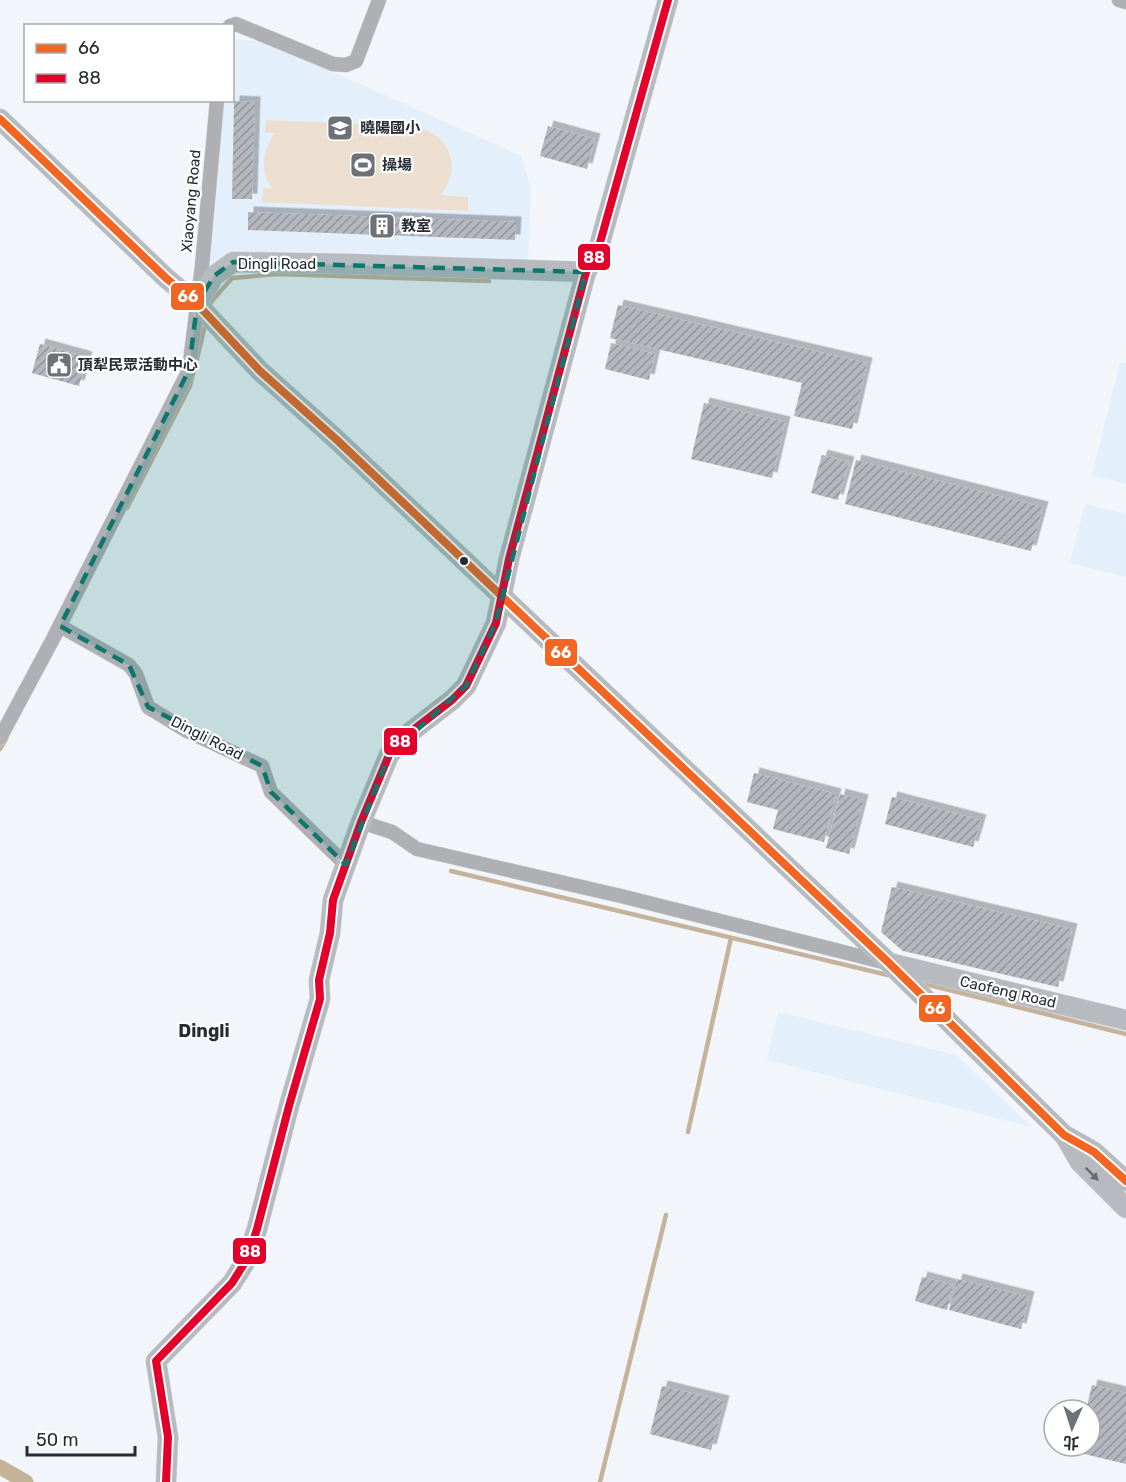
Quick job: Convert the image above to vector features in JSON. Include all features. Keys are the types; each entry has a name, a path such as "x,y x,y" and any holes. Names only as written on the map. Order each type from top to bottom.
{"street":[{"path":"234,25 333,64 346,65 356,61 379,0"},
{"path":"166,1482 168,1437 156,1362 232,1283 247,1259 320,999 319,980 330,933 333,900 389,754 404,737 452,700 466,686 496,623 509,559 586,272 598,250 668,0"},
{"path":"1119,0 1126,2"},
{"name":"Xiaoyang Road","path":"198,304 217,102"},
{"path":"0,119 166,278 198,304 260,371 346,447 889,963 1064,1135 1080,1162 1126,1208"},
{"name":"Dingli Road","path":"0,738 60,626 189,370 198,304 214,276 232,262 586,272"},
{"name":"Dingli Road","path":"60,626 129,665 136,674 148,707 187,731 262,766 271,792 346,865"},
{"path":"361,822 392,832 417,849 621,896 889,963"},
{"name":"Caofeng Road","path":"889,963 1126,1020"},
{"path":"1064,1135 1094,1152 1126,1181"}],"highlighted area":[{"path":"233,262 586,272 496,623 466,686 389,755 346,865 271,792 262,766 148,707 129,665 60,626 189,370 197,304 214,276"}],"shaded area":[{"name":"曉陽國小","path":"234,39 266,42 521,156 531,188 528,266 228,258 209,265 224,102 234,102"},
{"path":"266,120 409,126 422,129 442,141 448,150 451,172 441,195 468,197 468,211 262,202 263,188 272,188 265,174 264,160 275,133 265,132"},
{"path":"1120,362 1126,363 1126,484 1092,475"},
{"path":"1085,504 1126,514 1126,577 1070,563"},
{"path":"778,1012 956,1055 1032,1127 767,1060"}],"building":[{"path":"234,101 255,102 252,199 232,199"},
{"path":"548,126 595,139 587,169 540,156"},
{"name":"教室","path":"248,212 516,222 515,240 248,230"},
{"path":"618,305 867,363 852,429 794,416 802,383 610,338"},
{"path":"611,343 655,354 649,380 605,369"},
{"name":"頂犁民眾活動中心","path":"40,344 87,357 79,386 32,373"},
{"path":"704,403 785,422 772,478 691,459"},
{"path":"822,455 849,462 838,500 811,493"},
{"path":"856,460 1043,507 1031,551 845,504"},
{"path":"754,773 836,794 824,842 773,829 778,810 747,802"},
{"path":"840,794 863,800 849,854 826,848"},
{"path":"892,797 981,820 973,847 885,824"},
{"path":"892,887 1072,929 1058,987 903,951 881,932"},
{"path":"922,1277 953,1285 947,1310 915,1301"},
{"path":"957,1279 1029,1297 1021,1329 949,1310"},
{"path":"1092,1385 1126,1393 1126,1464 1101,1458 1102,1398 1089,1398"},
{"path":"662,1386 724,1401 711,1450 650,1434"}],"waterway":[{"path":"209,310 211,302 232,278 278,274 489,281"},
{"path":"197,359 206,321"},
{"path":"127,508 190,386 193,373"},
{"path":"0,749 6,739"},
{"path":"451,871 892,976"},
{"path":"688,1132 731,938"},
{"path":"921,983 1126,1034"},
{"path":"600,1482 666,1215"},
{"path":"0,1467 26,1482"}],"transit line":[{"name":"88","path":"166,1482 168,1437 156,1361 232,1283 247,1259 320,999 319,980 330,933 333,900 361,822 389,755 404,737 452,700 466,686 496,623 509,559 586,272 598,250 668,0"},
{"name":"66","path":"0,119 166,278 197,304 260,371 337,440 889,963 1064,1135 1094,1152 1126,1181"}],"place":[{"name":"曉陽國小","path":"340,128"},
{"name":"操場","path":"363,165"},
{"name":"教室","path":"382,226"},
{"name":"頂犁民眾活動中心","path":"59,365"}],"district":[{"name":"Dingli","path":"204,1031"}]}
